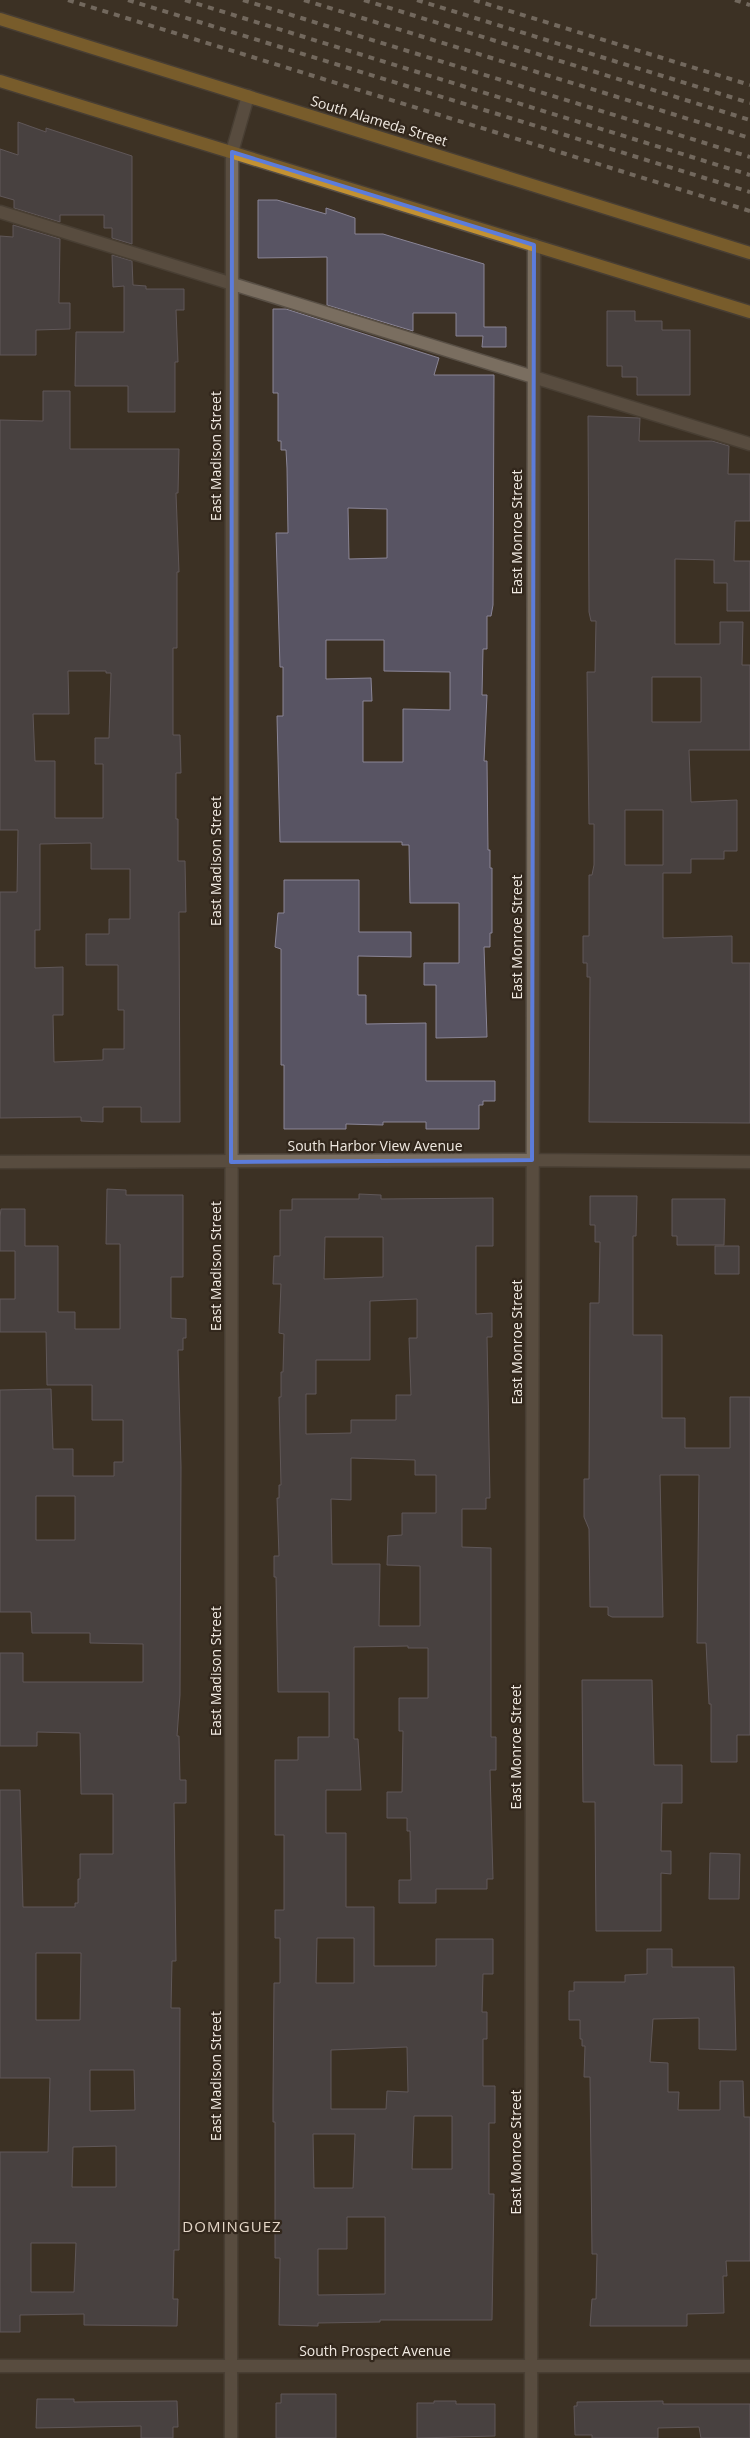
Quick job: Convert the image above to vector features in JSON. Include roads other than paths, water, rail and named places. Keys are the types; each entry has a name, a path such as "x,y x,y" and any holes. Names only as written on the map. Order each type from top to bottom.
{"main road":[{"name":"South Alameda Street","path":"0,19 750,253"},
{"path":"0,81 750,312"}],"street":[{"name":"East Madison Street","path":"231,2438 231,282 232,152 248,96"},
{"path":"0,212 750,444"},
{"name":"East Monroe Street","path":"531,2438 532,377 534,246"},
{"name":"South Harbor View Avenue","path":"0,1162 532,1160 750,1162"},
{"name":"South Prospect Avenue","path":"0,2366 750,2366"}],"railway":[{"path":"68,0 750,211"},
{"path":"128,0 750,192"},
{"path":"185,0 750,175"},
{"path":"243,0 750,157"},
{"path":"304,0 750,138"},
{"path":"364,0 750,120"},
{"path":"417,0 750,103"},
{"path":"474,0 750,85"},
{"path":"735,0 750,5"}],"district":[{"name":"DOMINGUEZ","path":"232,2227"}]}
